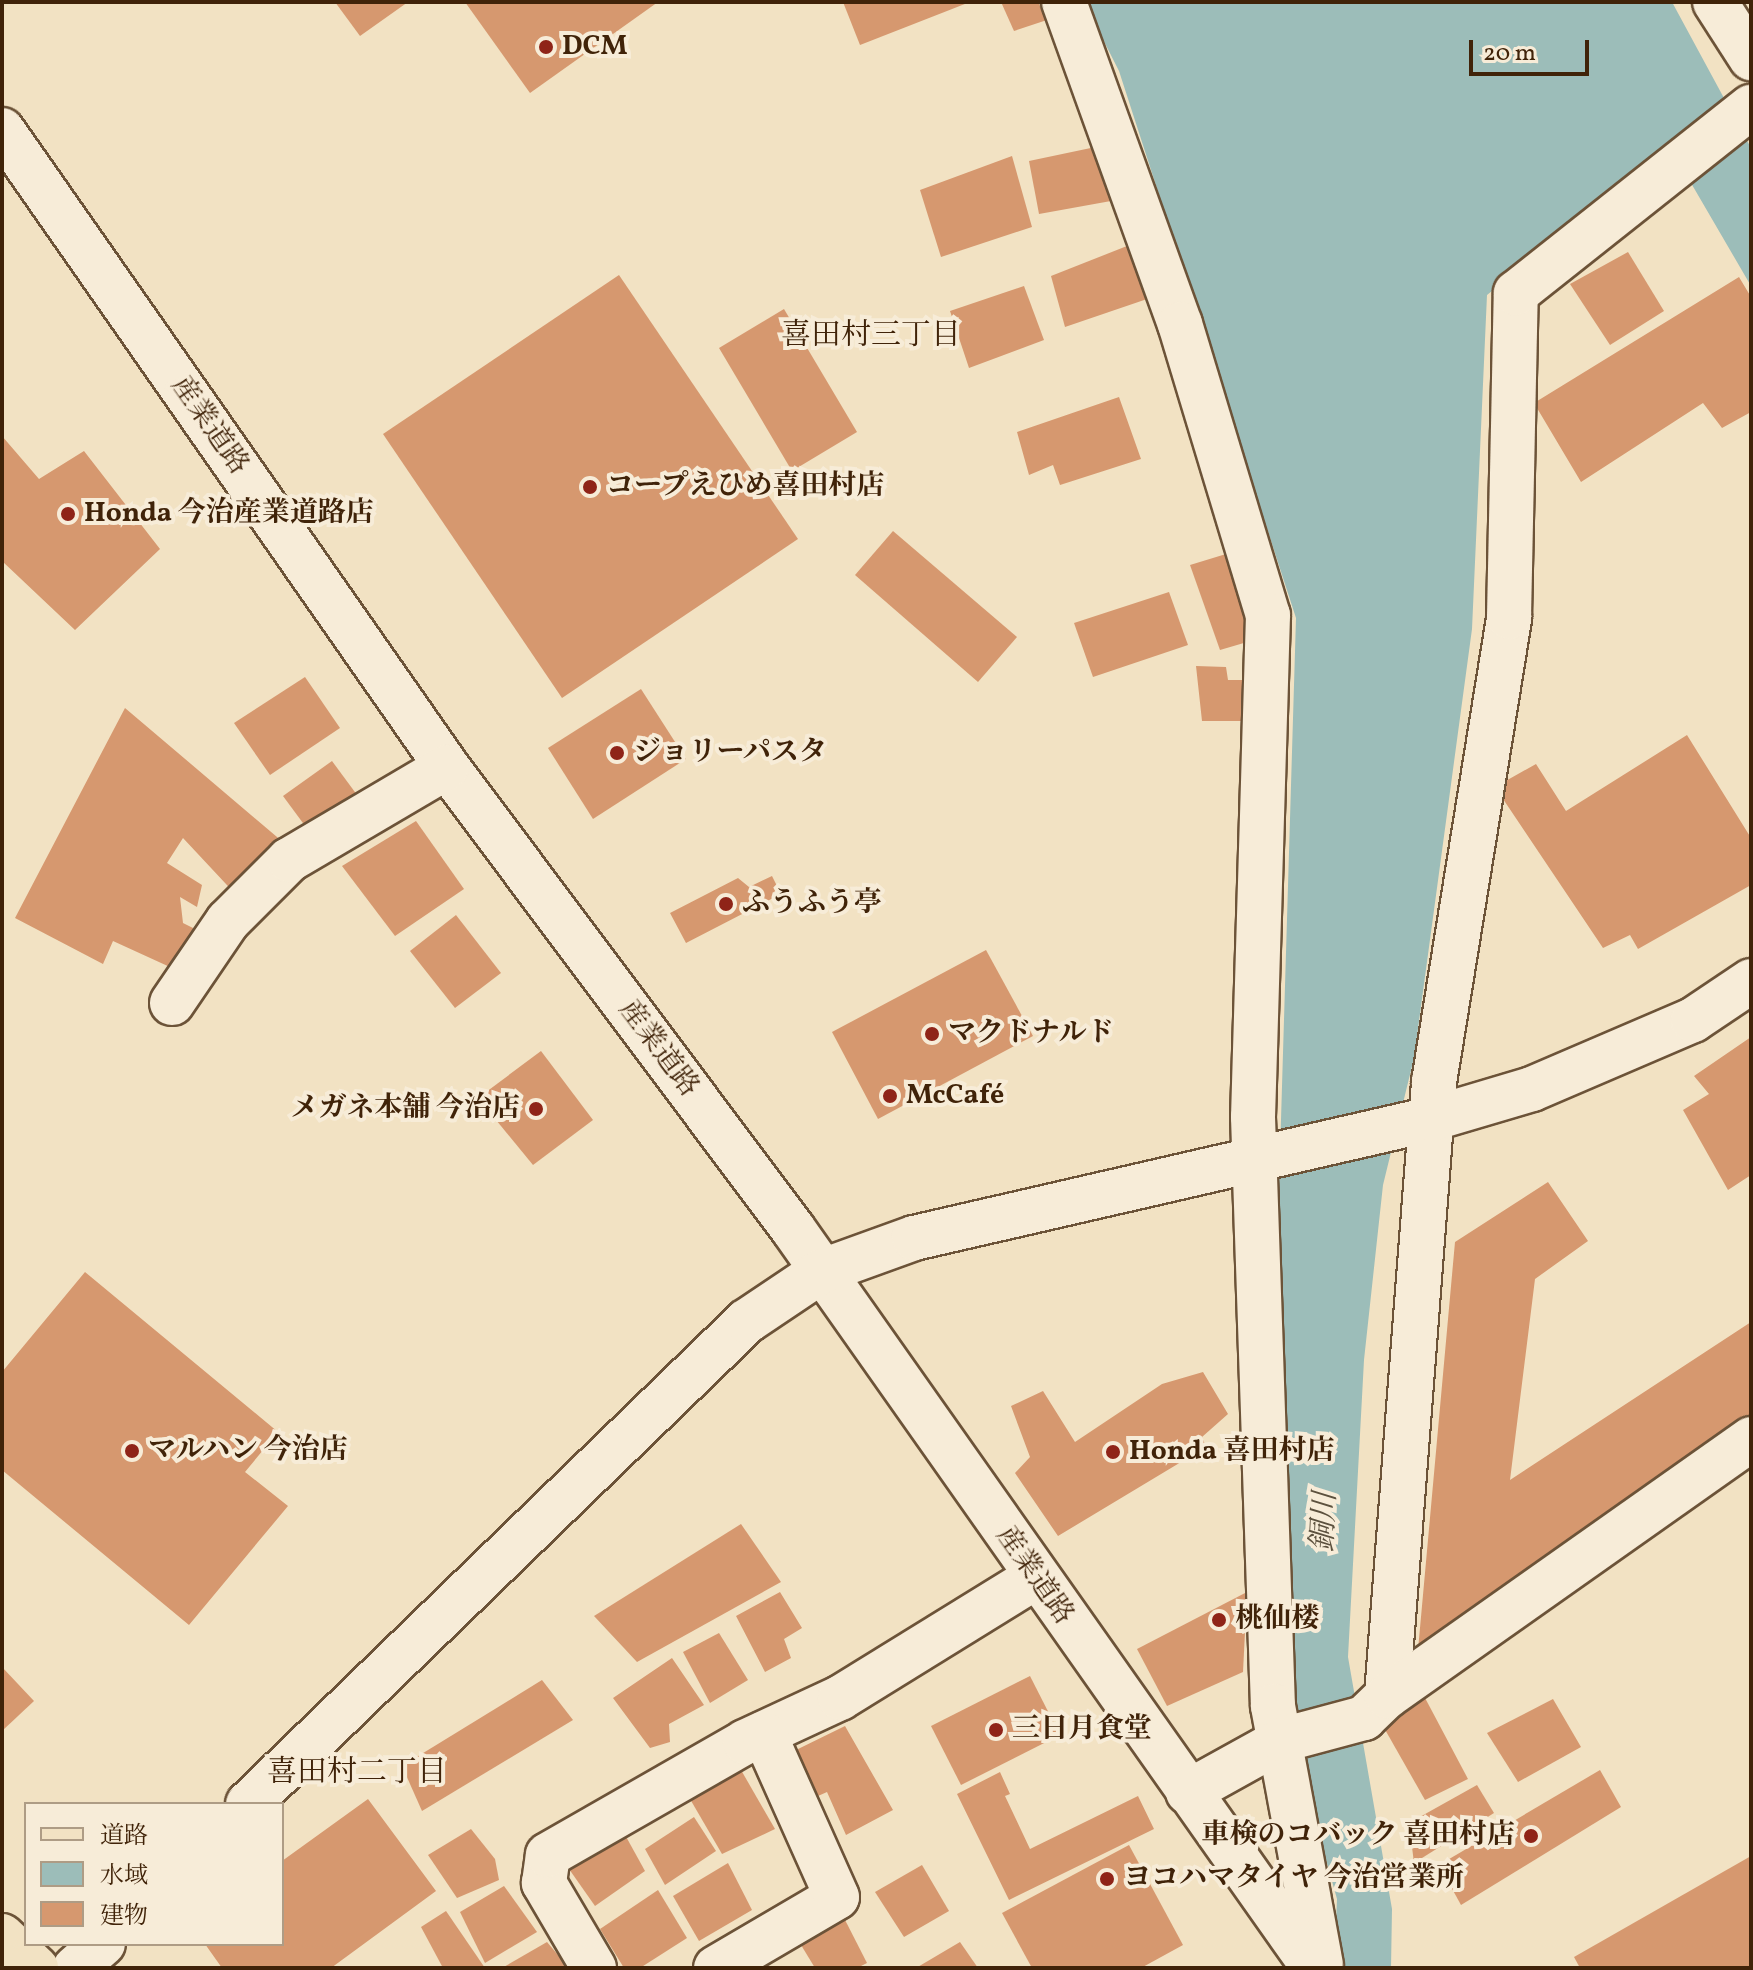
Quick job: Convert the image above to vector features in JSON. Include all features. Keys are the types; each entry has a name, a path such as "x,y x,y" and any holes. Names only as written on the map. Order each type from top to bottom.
{"main road":[{"path":"2,1936 36,1968"}],"street":[{"path":"1064,2 1180,324 1268,615 1263,1155 1273,1706 1282,1740 1321,1968"},
{"path":"1387,1696 1431,1119 1509,617 1516,293 1751,107"},
{"name":"産業道路","path":"2,130 447,767 820,1272 1034,1578 1314,1968"},
{"path":"172,1003 228,921 289,860 447,767"},
{"path":"250,1802 747,1321 820,1272 914,1238 1263,1155 1431,1119 1532,1089 1693,1020 1751,981"},
{"path":"1188,1792 1282,1740 1364,1718 1387,1696 1751,1439"},
{"path":"594,1968 544,1883 548,1855 764,1734 840,1698 1034,1578"},
{"path":"716,1968 837,1897 764,1734"},
{"path":"75,1968 101,1946"}],"water":[{"name":"銅川","path":"1084,2 1672,2 1751,148 1751,286 1670,147 1487,295 1472,629 1414,1058 1383,1185 1364,1360 1348,1657 1392,1909 1391,1968 1334,1968 1337,1899 1284,1709 1278,1220 1296,618 1119,71"}],"building":[{"path":"335,2 408,2 360,36"},
{"name":"DCM","path":"465,2 658,2 530,93"},
{"path":"843,2 970,2 860,45"},
{"path":"1001,2 1038,2 1047,20 1014,31"},
{"path":"1105,145 1122,199 1039,214 1029,161"},
{"path":"1012,156 1032,227 941,257 920,190"},
{"path":"1127,246 1150,298 1065,327 1051,276"},
{"path":"1628,252 1664,311 1610,345 1570,284"},
{"name":"コープえひめ喜田村店","path":"619,275 798,539 562,698 383,434"},
{"path":"1739,277 1751,297 1751,412 1722,428 1703,403 1581,482 1534,403"},
{"path":"1024,286 1044,340 969,368 950,311"},
{"path":"784,309 857,432 792,471 719,348"},
{"path":"1119,397 1141,459 1060,485 1053,465 1029,475 1017,432"},
{"name":"Honda 今治産業道路店","path":"2,436 39,479 84,451 160,549 75,630 2,561"},
{"path":"893,531 1017,637 978,682 855,575"},
{"path":"1226,554 1254,640 1220,650 1190,565"},
{"path":"1169,592 1188,645 1093,677 1074,623"},
{"path":"1196,666 1226,667 1228,680 1242,680 1247,721 1202,721"},
{"path":"305,677 340,728 270,775 234,723"},
{"name":"ジョリーパスタ","path":"641,689 686,759 593,819 548,748"},
{"path":"125,708 290,848 240,899 183,838 167,863 202,885 197,907 180,897 183,923 201,932 183,973 113,941 103,964 15,918"},
{"path":"1687,735 1751,838 1751,885 1638,949 1630,935 1603,948 1495,787 1536,764 1566,811"},
{"path":"332,761 363,803 314,838 283,796"},
{"path":"416,821 464,889 395,936 342,866"},
{"name":"ふうふう亭","path":"772,876 781,894 686,943 670,913 738,878 749,887"},
{"path":"456,915 501,973 455,1008 410,951"},
{"name":"マクドナルド","path":"986,950 1033,1036 878,1119 832,1032"},
{"path":"1751,1037 1751,1175 1728,1190 1683,1110 1709,1094 1694,1076"},
{"name":"メガネ本舗 今治店","path":"541,1051 593,1120 533,1165 478,1098"},
{"path":"1548,1182 1588,1241 1535,1279 1510,1480 1751,1322 1751,1419 1418,1650 1455,1242"},
{"name":"マルハン 今治店","path":"85,1272 278,1432 245,1472 288,1506 189,1625 2,1470 2,1372"},
{"name":"Honda 喜田村店","path":"1203,1372 1228,1414 1202,1437 1206,1447 1058,1536 1015,1473 1030,1457 1011,1406 1043,1391 1075,1442 1162,1384"},
{"path":"741,1524 781,1582 637,1662 594,1616"},
{"path":"780,1592 802,1628 784,1639 791,1658 765,1672 736,1616"},
{"name":"桃仙楼","path":"1247,1592 1243,1672 1167,1706 1137,1649"},
{"path":"719,1633 748,1680 710,1703 683,1652"},
{"path":"672,1658 704,1705 669,1724 670,1742 650,1748 613,1698"},
{"path":"2,1667 34,1701 2,1731"},
{"name":"三日月食堂","path":"1030,1676 1060,1735 961,1785 931,1726"},
{"path":"542,1680 573,1720 422,1811 402,1766"},
{"path":"1424,1696 1468,1779 1425,1800 1379,1719"},
{"path":"1553,1699 1581,1747 1518,1782 1487,1733"},
{"path":"845,1726 893,1810 846,1835 827,1792 818,1796 796,1750"},
{"path":"741,1770 775,1829 722,1854 690,1799"},
{"name":"車検のコバック 喜田村店","path":"1600,1770 1621,1807 1461,1905 1439,1865"},
{"path":"1000,1772 1010,1794 1005,1796 1030,1849 1138,1796 1154,1829 1009,1900 957,1794"},
{"path":"1477,1785 1494,1813 1414,1863 1409,1823"},
{"path":"368,1799 436,1891 331,1968 222,1968 206,1946 284,1946 284,1860"},
{"path":"694,1817 716,1851 665,1885 645,1849"},
{"path":"471,1829 495,1859 499,1880 457,1898 428,1855"},
{"path":"624,1833 645,1871 595,1906 569,1869"},
{"name":"ヨコハマタイヤ 今治営業所","path":"1129,1845 1183,1945 1141,1968 1032,1968 1002,1913"},
{"path":"1751,1856 1751,1968 1580,1968 1574,1957"},
{"path":"728,1863 752,1910 699,1941 673,1896"},
{"path":"922,1865 949,1911 904,1937 875,1892"},
{"path":"504,1886 537,1932 485,1963 460,1912"},
{"path":"658,1890 687,1938 640,1968 624,1968 600,1929"},
{"path":"446,1911 485,1968 443,1968 421,1927"},
{"path":"843,1916 867,1963 857,1968 815,1968 798,1940"},
{"path":"547,1942 569,1968 502,1968"},
{"path":"960,1942 978,1968 916,1968"}],"place":[{"name":"DCM","path":"546,47"},
{"name":"コープえひめ喜田村店","path":"590,487"},
{"name":"Honda 今治産業道路店","path":"68,514"},
{"name":"ジョリーパスタ","path":"617,753"},
{"name":"ふうふう亭","path":"726,904"},
{"name":"マクドナルド","path":"932,1034"},
{"name":"McCafé","path":"890,1096"},
{"name":"メガネ本舗 今治店","path":"536,1109"},
{"name":"マルハン 今治店","path":"132,1451"},
{"name":"Honda 喜田村店","path":"1113,1452"},
{"name":"桃仙楼","path":"1219,1620"},
{"name":"三日月食堂","path":"996,1730"},
{"name":"車検のコバック 喜田村店","path":"1531,1836"},
{"name":"ヨコハマタイヤ 今治営業所","path":"1107,1879"}],"district":[{"name":"喜田村三丁目","path":"871,336"},
{"name":"喜田村二丁目","path":"357,1773"}]}
